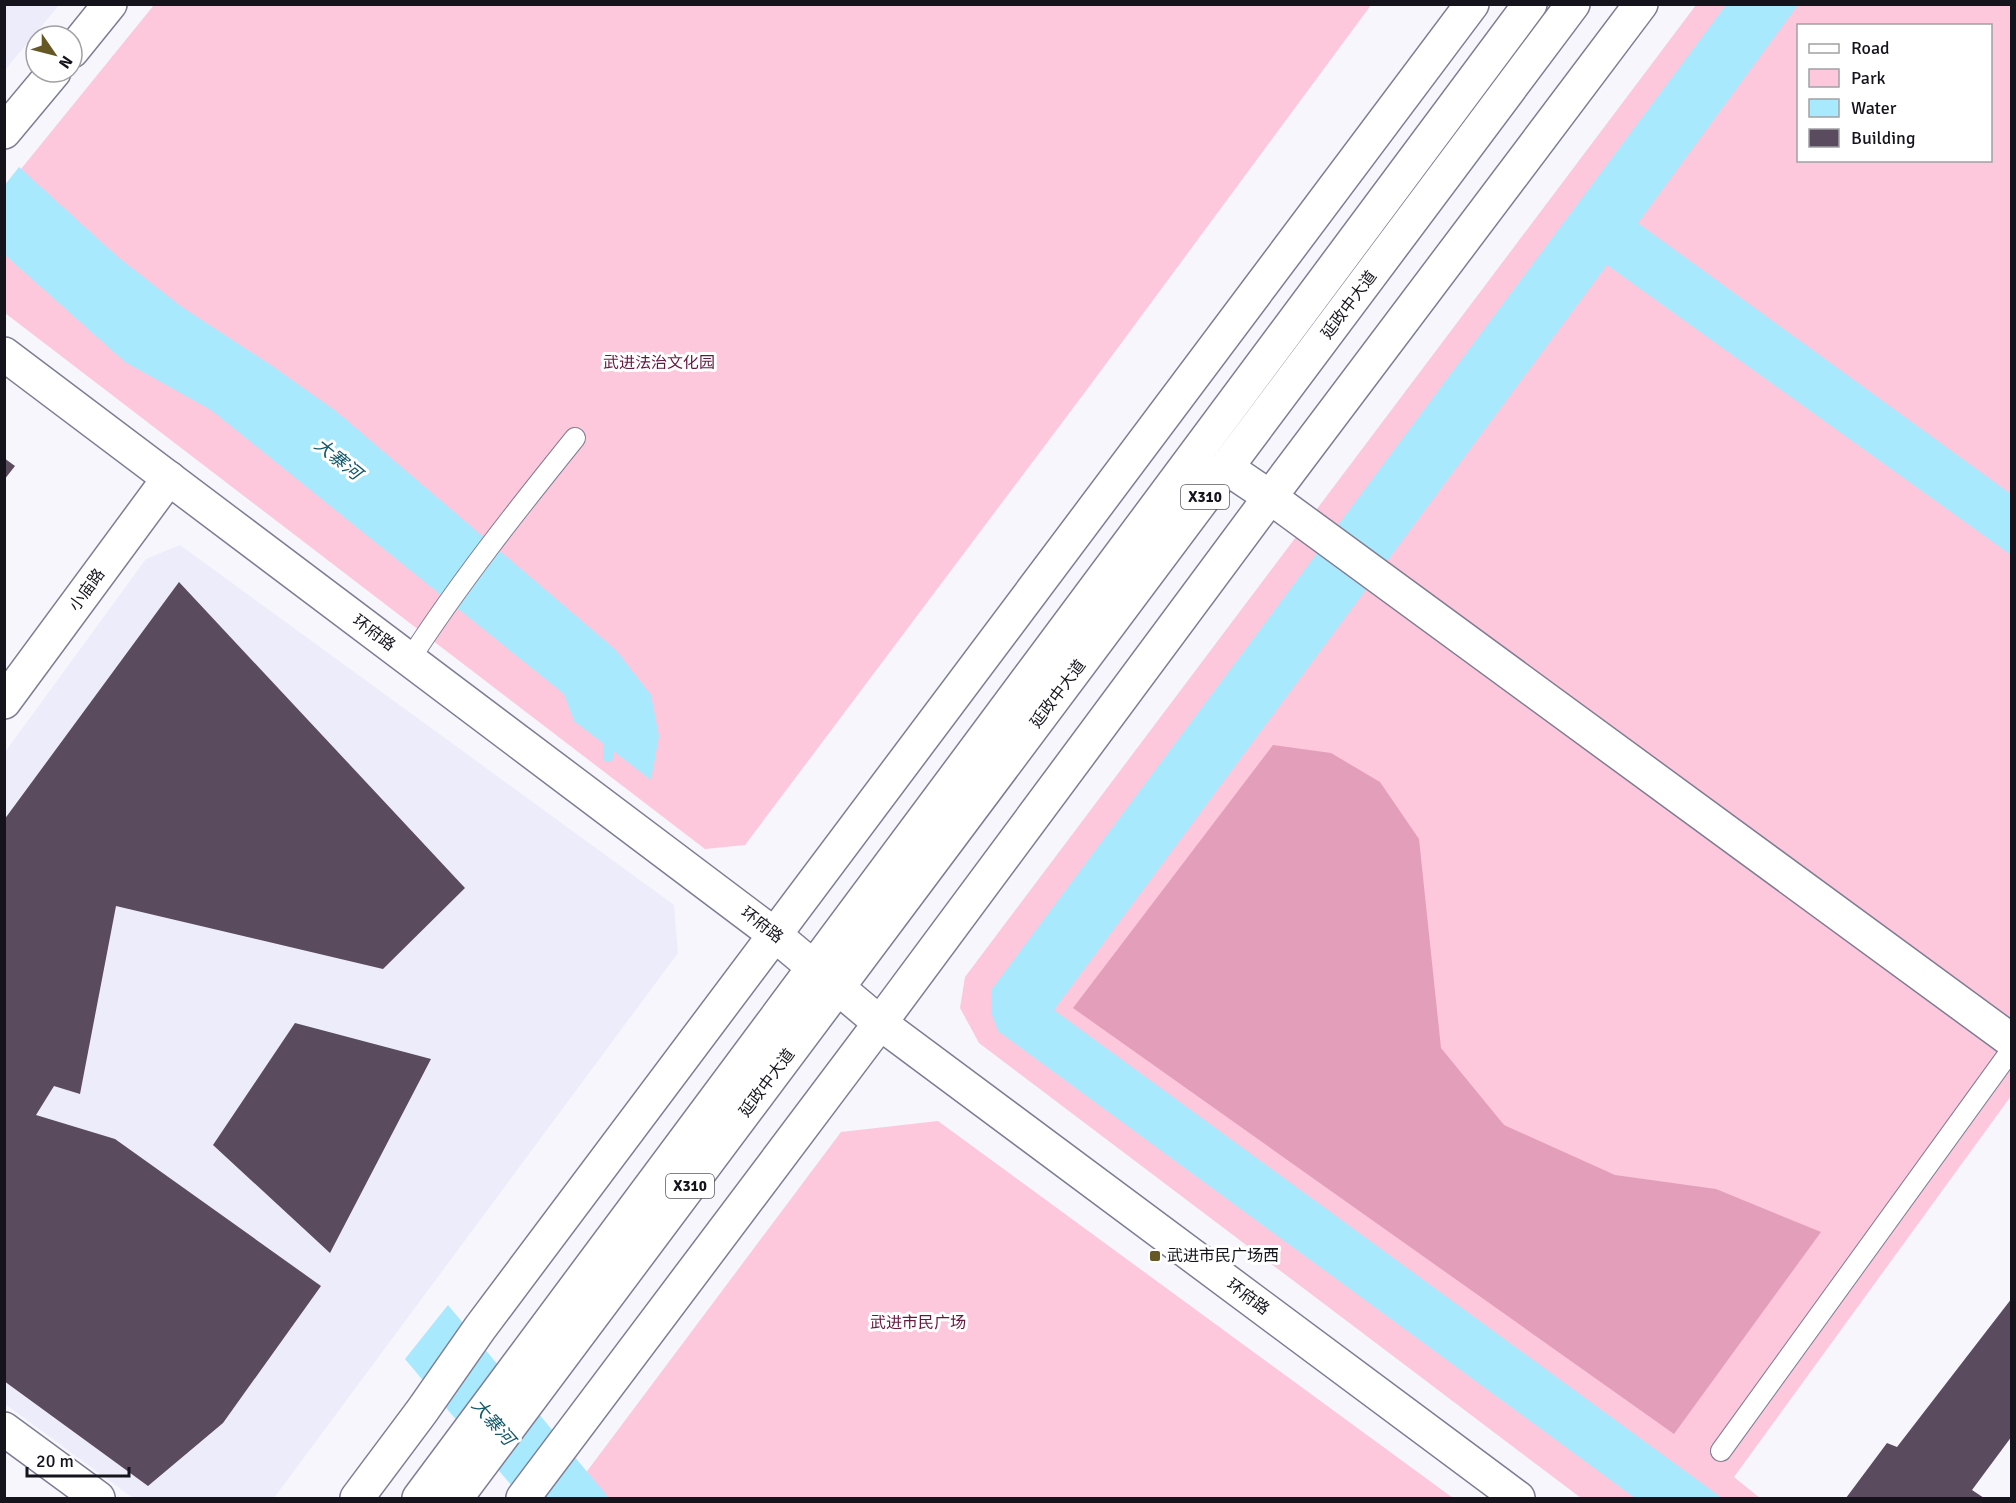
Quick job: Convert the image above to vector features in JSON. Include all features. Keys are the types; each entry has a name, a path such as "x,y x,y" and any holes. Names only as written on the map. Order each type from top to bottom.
{"street":[{"path":"84,36 110,4"},
{"path":"357,1498 480,1328 1472,4"},
{"name":"延政中大道","path":"532,1372 813,967 1530,4"},
{"name":"延政中大道","path":"532,1372 837,988 1573,4"},
{"path":"523,1498 1641,4"},
{"path":"4,132 44,84"},
{"name":"环府路","path":"4,354 775,935 879,1023 1518,1498"},
{"path":"1227,468 1270,497 2012,1041"},
{"name":"小庙路","path":"4,702 169,478"},
{"name":"X310","path":"419,1498 469,1457 532,1372"},
{"path":"4,1429 98,1498"},
{"name":"X310","path":"456,1498 469,1457"}],"lane":[{"path":"410,659 442,610 520,506 575,438"},
{"path":"1720,1451 2012,1049"}],"shaded area":[{"path":"4,5 59,5 43,24 24,24 24,47 5,70"},
{"path":"180,545 674,905 678,953 274,1498 133,1498 5,1404 5,752 146,559"},
{"path":"1273,745 1331,753 1380,782 1419,839 1441,1048 1504,1125 1615,1175 1716,1189 1821,1232 1674,1434 1073,1008"}],"green space":[{"name":"武进法治文化园","path":"154,5 1371,5 1094,380 745,845 705,849 5,313 4,190"},
{"path":"1696,5 2011,5 2011,1096 1734,1477 1760,1498 1581,1498 979,1043 960,1008 965,977"},
{"name":"武进市民广场","path":"938,1121 1453,1498 567,1498 841,1132"}],"water":[{"path":"1726,5 1798,5 1638,223 2011,494 2011,555 1607,265 1054,1010 1722,1498 1635,1498 998,1031 991,1012 992,989"},
{"path":"19,167 118,257 182,307 336,411 616,650 651,695 659,736 651,780 574,721 564,694 211,410 125,362 5,255 4,186"},
{"path":"448,1305 609,1498 522,1498 405,1359"}],"building":[{"path":"4,458 15,466 4,480"},
{"path":"179,582 465,888 383,969 116,906 80,1094 54,1086 36,1115 115,1139 321,1286 223,1423 148,1486 4,1381 4,820"},
{"path":"295,1023 431,1059 330,1253 213,1145"},
{"path":"2012,1298 2012,1436 1972,1490 1984,1498 1846,1498 1887,1443 1897,1447"}],"waterway":[{"name":"大寨河","path":"608,757 609,733"}],"place":[{"name":"武进市民广场西","path":"1155,1256"}]}
